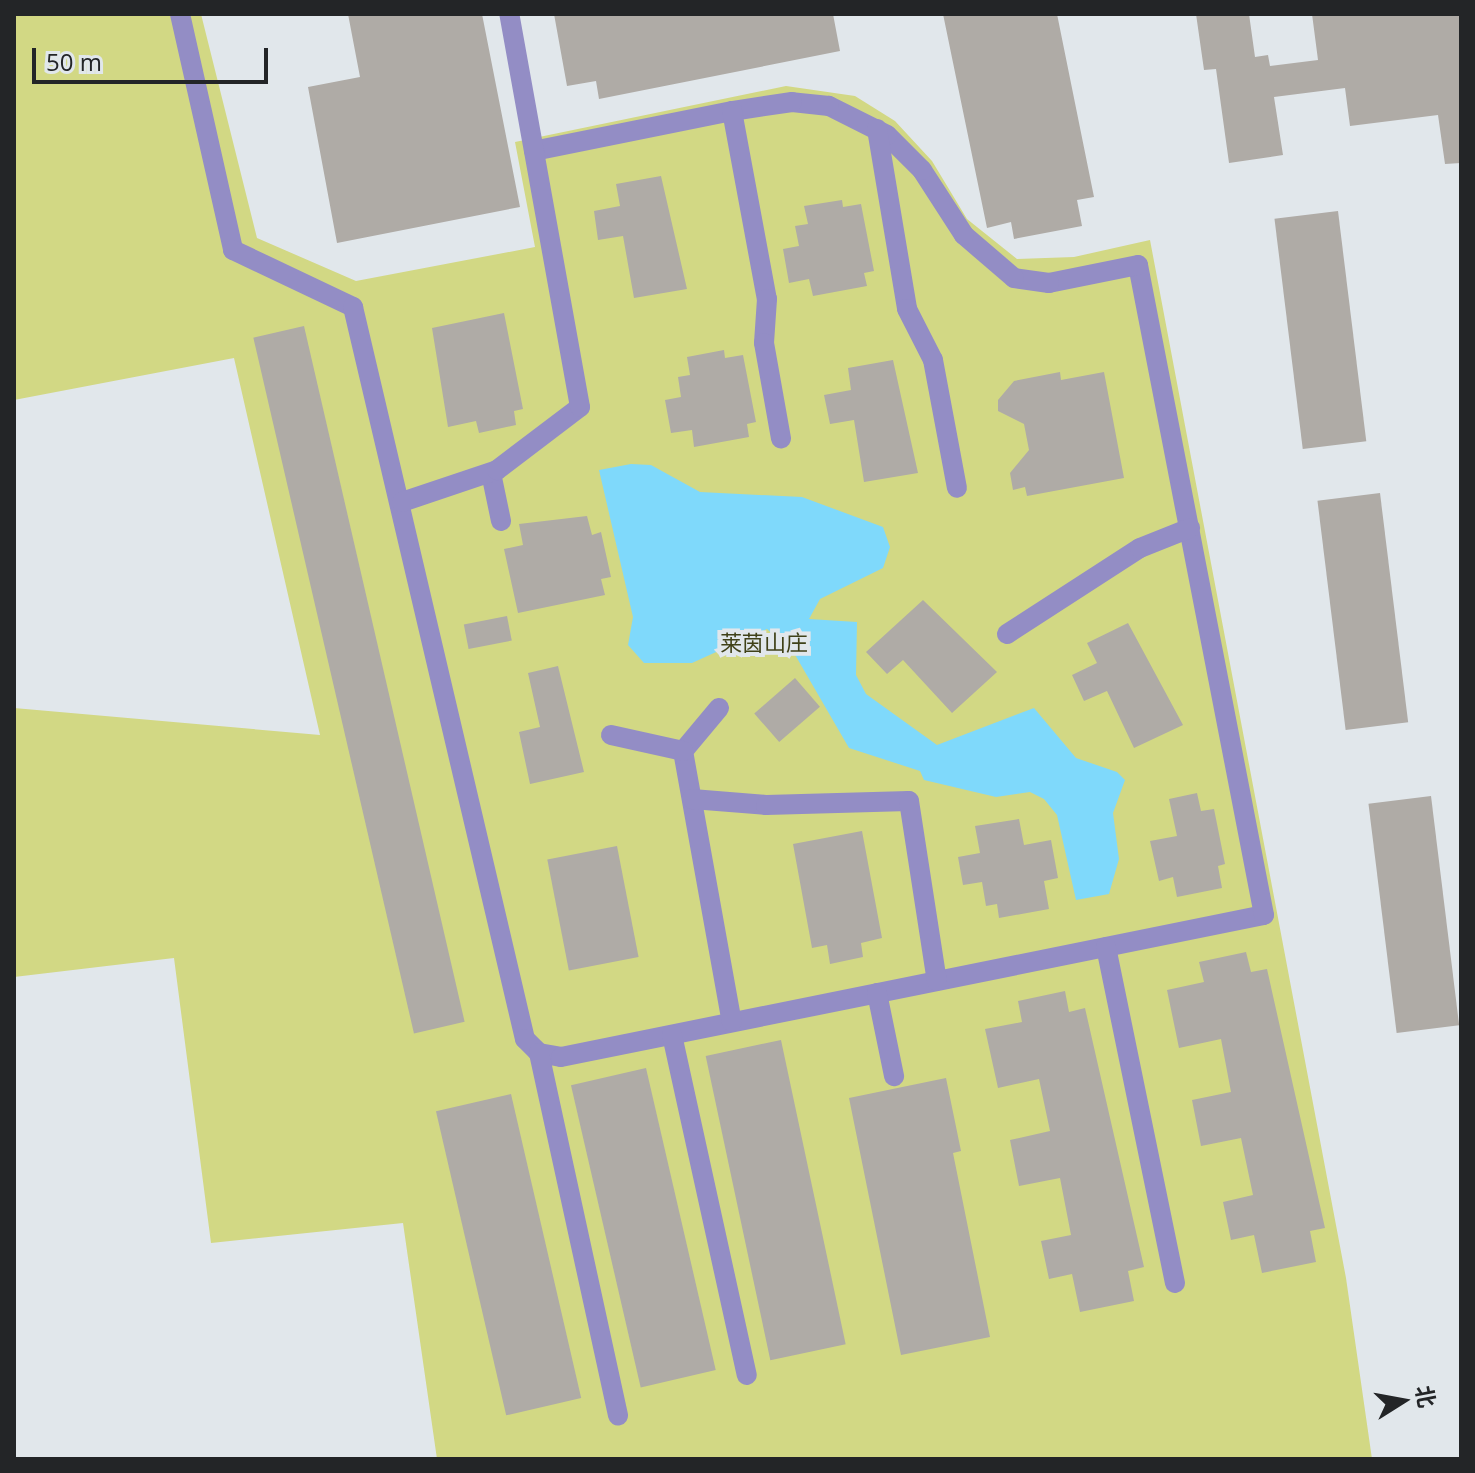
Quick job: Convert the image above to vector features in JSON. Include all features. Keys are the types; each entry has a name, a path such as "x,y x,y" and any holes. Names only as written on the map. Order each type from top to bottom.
{"lane":[{"path":"180,14 233,250 353,307 402,502 525,1039 539,1053 618,1416"},
{"path":"402,502 491,473 580,407 509,14"},
{"path":"534,151 732,111 792,102 829,106 877,129 922,170 964,235 1014,278 1049,283 1138,265 1264,915 561,1057 539,1053"},
{"path":"732,111 767,299 764,343 781,438"},
{"path":"877,129 907,309 933,360 957,488"},
{"path":"491,473 501,521"},
{"path":"1007,634 1140,548 1190,528"},
{"path":"683,751 719,708"},
{"path":"611,735 683,751"},
{"path":"683,751 732,1022"},
{"path":"692,799 766,805 909,801 937,981"},
{"path":"1106,947 1175,1283"},
{"path":"877,993 894,1076"},
{"path":"672,1035 747,1375"}],"green space":[{"name":"莱茵山庄","path":"14,14 201,14 257,238 356,281 535,247 515,142 786,86 855,96 895,121 932,161 967,219 1017,259 1074,257 1150,240 1346,1278 1372,1459 437,1459 403,1223 211,1243 174,958 14,977 14,708 320,735 234,358 14,400"}],"water":[{"path":"631,464 651,465 700,492 802,497 883,527 890,547 883,568 820,599 809,619 857,622 856,675 866,694 937,745 1034,708 1076,758 1117,772 1125,780 1113,813 1119,859 1109,894 1076,900 1057,815 1044,799 1030,792 996,797 924,780 920,771 849,748 794,653 767,629 692,663 644,663 628,645 633,617 599,470"}],"building":[{"path":"348,14 482,14 520,207 337,243 308,87 360,77"},
{"path":"554,14 833,14 840,51 599,99 596,81 567,86"},
{"path":"943,14 1057,14 1094,197 1077,200 1082,226 1014,239 1011,222 987,228"},
{"path":"1196,14 1249,14 1255,57 1268,55 1270,66 1318,60 1312,14 1461,14 1461,163 1445,164 1438,115 1350,126 1345,88 1274,97 1283,155 1229,163 1216,69 1204,70"},
{"path":"661,176 687,289 634,298 623,236 598,240 594,211 620,206 616,184"},
{"path":"842,200 843,207 861,204 874,271 864,273 867,286 813,296 809,279 789,283 783,249 799,246 795,226 808,224 804,206"},
{"path":"1338,211 1366,441 1303,449 1274,219"},
{"path":"504,313 523,409 514,411 516,425 479,433 476,421 448,427 432,328"},
{"path":"304,326 465,1022 414,1033 253,338"},
{"path":"724,350 725,358 743,355 756,422 747,424 749,437 694,447 692,430 671,433 665,400 681,397 678,377 690,375 687,357"},
{"path":"893,360 918,473 864,482 854,420 830,424 824,395 851,390 848,368"},
{"path":"1060,372 1061,380 1104,372 1124,478 1027,496 1025,487 1013,490 1010,473 1029,450 1024,424 998,411 998,400 1014,381"},
{"path":"1380,493 1408,722 1346,730 1317,501"},
{"path":"587,516 592,535 601,532 611,577 601,579 605,595 518,613 504,549 523,545 519,524"},
{"path":"923,600 997,672 952,713 903,660 887,674 866,652"},
{"path":"507,616 512,641 469,649 464,624"},
{"path":"1128,623 1183,725 1134,748 1107,691 1084,701 1072,675 1097,663 1087,643"},
{"path":"558,666 584,772 530,784 519,732 540,727 528,673"},
{"path":"795,678 820,707 779,742 754,713"},
{"path":"1197,793 1201,811 1214,809 1225,864 1218,866 1222,888 1177,897 1173,877 1159,881 1150,841 1177,836 1169,799"},
{"path":"1431,796 1459,1025 1397,1033 1368,804"},
{"path":"1019,819 1024,845 1051,840 1058,878 1044,881 1049,909 999,918 997,904 986,906 982,882 963,885 958,857 980,853 975,826"},
{"path":"862,831 882,938 861,943 863,957 830,964 827,945 812,948 793,844"},
{"path":"617,846 639,957 569,970 547,860"},
{"path":"1246,952 1251,972 1267,969 1325,1228 1310,1231 1316,1262 1262,1273 1254,1235 1231,1240 1223,1202 1253,1195 1241,1138 1201,1146 1192,1100 1231,1092 1221,1039 1179,1048 1167,990 1204,982 1199,962"},
{"path":"1065,991 1069,1012 1085,1008 1144,1267 1128,1271 1134,1301 1080,1312 1072,1274 1049,1279 1041,1241 1071,1235 1060,1178 1019,1186 1010,1140 1050,1131 1039,1079 998,1088 985,1029 1022,1022 1018,1001"},
{"path":"781,1040 846,1344 770,1360 706,1056"},
{"path":"646,1068 716,1370 641,1387 571,1085"},
{"path":"946,1078 961,1151 953,1153 990,1337 901,1355 849,1098"},
{"path":"511,1094 581,1398 506,1415 436,1111"}]}
